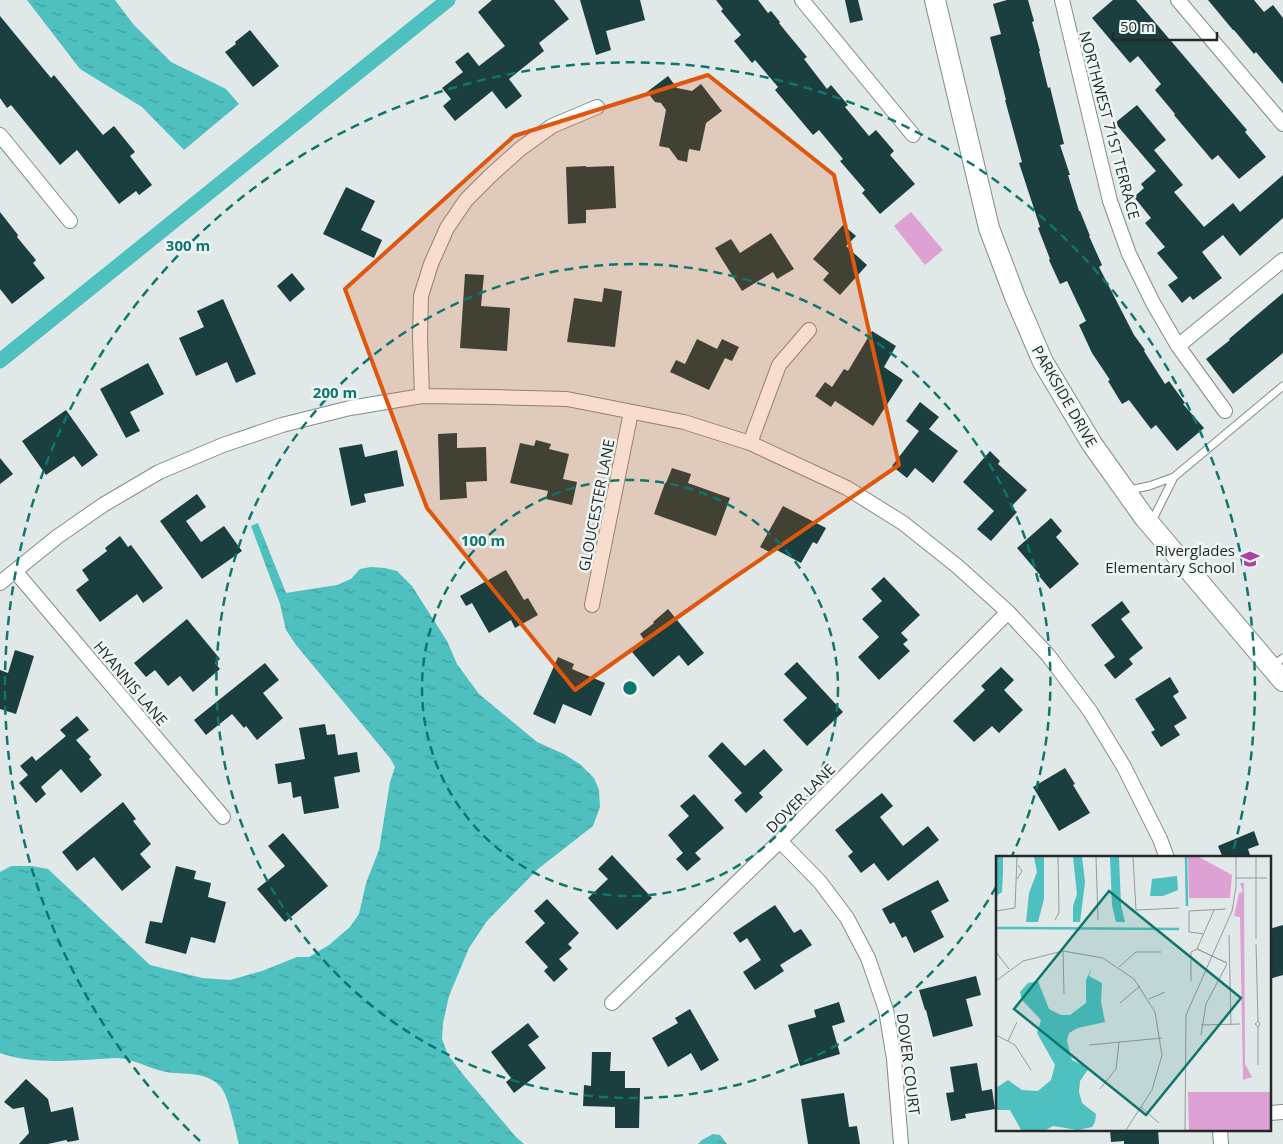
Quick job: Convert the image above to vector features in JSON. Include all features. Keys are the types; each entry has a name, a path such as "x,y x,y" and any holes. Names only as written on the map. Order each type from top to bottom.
{"street":[{"path":"802,0 912,135"},
{"name":"PARKSIDE DRIVE","path":"935,0 989,228 1014,297 1042,362 1092,444 1150,524 1279,669"},
{"name":"NORTHWEST 71ST TERRACE","path":"1062,0 1110,201 1129,254 1153,303 1178,346 1225,411"},
{"path":"1178,0 1283,124"},
{"path":"422,396 421,296 431,264 447,228 466,200 520,149 552,126 597,107"},
{"path":"0,135 70,221"},
{"path":"1178,346 1283,260"},
{"path":"750,443 779,365 809,330"},
{"path":"0,583 56,537 103,505 159,472 214,449 282,425 350,408 422,396 567,399 684,422 750,443 847,488 903,523 957,566 1008,612 1048,655 1090,711 1124,766 1160,839 1166,856"},
{"name":"GLOUCESTER LANE","path":"592,605 631,412"},
{"name":"HYANNIS LANE","path":"15,571 222,817"},
{"name":"DOVER LANE","path":"612,1003 780,840 1008,612"},
{"name":"DOVER COURT","path":"780,840 820,882 847,918 868,958 886,1010 894,1059 901,1144"},
{"path":"1270,1113 1283,1112"}],"lane":[{"path":"1125,491 1150,486 1174,477 1283,386"},
{"path":"1150,524 1174,477"}],"highlighted area":[{"path":"708,75 834,175 899,465 726,583 575,690 427,508 345,289 514,136"}],"shaded area":[{"path":"911,212 943,250 925,265 894,226"}],"water":[{"path":"27,0 115,0 133,24 171,62 226,89 239,104 184,150 142,107 80,69"},
{"path":"258,523 286,593 337,585 351,579 360,569 371,567 397,571 412,586 447,641 457,664 479,694 537,742 564,754 581,765 594,778 599,790 600,807 593,826 538,869 487,921 469,948 449,996 443,1023 442,1039 448,1055 515,1136 524,1144 239,1144 229,1105 223,1091 220,1086 208,1078 194,1074 166,1072 118,1058 49,1061 23,1059 0,1053 0,872 11,866 32,866 48,869 150,965 202,978 230,980 262,971 297,957 309,957 329,945 350,927 359,914 366,883 379,850 390,782 395,767 390,758 296,645 286,630 280,604 251,526"},
{"path":"713,1134 720,1135 727,1144 698,1144 702,1140"}],"building":[{"path":"492,0 554,0 569,19 539,43 544,51 509,79 522,96 506,109 492,91 455,121 443,106 451,99 442,88 463,72 455,62 468,52 479,66 505,46 478,12"},
{"path":"580,0 640,0 645,20 606,31 611,50 596,55"},
{"path":"716,0 758,0 768,13 771,11 807,57 804,59 827,89 831,85 848,105 845,107 869,136 876,130 894,151 890,155 915,184 880,214 862,193 865,190 840,161 843,159 819,130 813,135 775,90 778,87 755,60 752,63 734,41 741,35 721,11 723,9"},
{"path":"845,0 858,0 863,20 850,23"},
{"path":"1007,0 1028,0 1048,88 1050,87 1064,144 1060,145 1079,211 1102,265 1099,267 1134,335 1165,384 1169,381 1185,403 1183,404 1204,428 1177,451 1156,425 1151,429 1129,400 1122,404 1108,381 1110,380 1092,353 1079,325 1086,321 1067,281 1060,284 1049,260 1019,163 1022,162 990,37 1001,34 993,4"},
{"path":"1113,0 1136,0 1247,130 1245,132 1266,157 1239,179 1218,155 1212,160 1155,90 1161,84 1138,56 1130,63 1092,18"},
{"path":"1208,0 1254,0 1264,12 1273,5 1283,18 1283,84 1256,52 1254,54"},
{"path":"0,16 51,78 54,75 103,135 114,126 135,152 130,156 152,185 139,195 136,191 119,204 77,150 60,165 11,105 7,108 0,98"},
{"path":"250,30 279,66 253,87 225,52"},
{"path":"668,76 677,88 692,91 701,84 722,111 706,123 700,151 689,149 687,162 678,160 669,148 659,146 666,110 661,103 655,102 647,92"},
{"path":"1137,105 1166,140 1154,150 1183,185 1174,192 1204,227 1233,203 1240,212 1283,175 1283,218 1240,256 1223,235 1202,252 1222,278 1193,300 1190,296 1182,303 1168,285 1178,278 1157,253 1165,247 1145,223 1151,218 1134,197 1144,188 1141,184 1156,171 1115,123"},
{"path":"614,166 616,208 586,210 586,223 568,224 566,167"},
{"path":"346,187 375,201 361,230 382,240 374,258 323,234"},
{"path":"0,212 36,260 33,263 45,278 12,304 0,289"},
{"path":"843,225 856,236 846,246 867,265 840,295 823,280 829,273 813,259"},
{"path":"771,233 794,269 777,279 773,272 742,291 715,248 731,239 740,253"},
{"path":"292,273 305,289 290,302 277,286"},
{"path":"465,274 484,275 481,306 510,308 507,351 460,348"},
{"path":"604,288 622,291 615,347 567,342 574,298 602,302"},
{"path":"1283,293 1283,353 1233,394 1206,359"},
{"path":"223,299 256,374 236,383 227,362 196,376 179,338 204,327 197,311"},
{"path":"872,331 896,346 884,367 903,380 873,426 835,401 831,407 815,396 825,382 832,387 844,369 848,371"},
{"path":"697,339 717,349 722,339 739,347 732,361 725,358 709,390 670,372 676,360 685,364"},
{"path":"148,363 164,394 130,412 140,431 126,438 100,389"},
{"path":"920,402 939,417 929,429 958,451 933,483 915,468 907,478 892,466 919,431 906,421"},
{"path":"66,410 98,455 82,467 74,456 46,475 22,441"},
{"path":"457,433 457,448 486,447 487,481 466,482 467,498 440,500 438,434"},
{"path":"536,440 551,444 549,449 569,454 563,479 577,482 572,505 546,499 548,491 510,483 520,443 534,446"},
{"path":"362,444 365,457 397,450 404,486 364,494 366,502 351,506 339,448"},
{"path":"990,451 1000,461 998,464 1027,490 1011,507 1017,512 991,541 977,529 994,511 963,482"},
{"path":"0,458 13,474 0,484"},
{"path":"672,468 691,474 688,483 730,498 716,536 654,514"},
{"path":"197,494 206,507 186,521 201,542 224,526 242,551 202,579 160,521"},
{"path":"783,506 826,528 817,544 813,542 801,563 773,548 771,553 760,547"},
{"path":"1051,518 1062,531 1056,537 1079,564 1050,589 1017,548"},
{"path":"120,536 128,547 131,545 163,588 143,603 137,594 100,622 76,590 89,580 82,570 107,551 105,548"},
{"path":"506,570 524,600 528,598 538,615 515,628 511,620 489,633 472,603 466,606 460,596"},
{"path":"884,577 920,615 901,633 908,640 903,644 910,651 879,680 858,657 879,637 862,619 882,601 871,589"},
{"path":"1122,601 1130,612 1121,619 1143,648 1129,659 1133,664 1115,679 1104,665 1115,657 1091,625"},
{"path":"668,609 704,653 688,666 679,655 653,677 632,652 645,641 640,634"},
{"path":"187,619 220,659 215,663 220,669 193,692 180,676 168,686 155,670 146,677 134,663"},
{"path":"15,650 34,656 16,714 0,709 0,670 8,673"},
{"path":"558,657 574,664 572,669 605,683 591,716 563,704 555,724 533,714"},
{"path":"797,662 843,712 807,746 783,720 807,698 784,674"},
{"path":"265,663 279,680 263,693 283,718 257,740 246,726 244,728 232,714 206,735 194,720"},
{"path":"1001,667 1014,680 1004,690 1023,710 999,733 992,726 974,742 953,721 985,690 981,686"},
{"path":"1170,677 1179,692 1173,696 1187,718 1174,726 1180,735 1161,747 1151,732 1155,730 1135,699"},
{"path":"77,716 89,730 76,740 91,757 89,759 102,775 81,793 61,769 41,787 46,794 36,803 19,783 28,775 20,766 32,756 36,761 66,736 60,730"},
{"path":"325,724 327,735 335,734 338,755 357,752 360,772 334,777 339,808 304,814 301,796 293,798 291,782 278,784 275,764 305,759 299,728"},
{"path":"722,742 745,766 764,749 783,770 759,793 763,797 746,813 734,800 742,793 708,756"},
{"path":"1065,768 1090,813 1059,831 1033,787"},
{"path":"882,793 893,806 880,817 903,846 928,826 939,840 888,881 874,863 861,873 848,856 853,852 835,830"},
{"path":"694,794 724,828 695,853 701,859 687,871 676,859 683,853 668,835 689,816 680,806"},
{"path":"123,802 136,819 133,821 151,844 140,854 151,867 122,891 94,857 77,871 62,852"},
{"path":"1254,831 1259,845 1248,849 1250,856 1222,856 1218,846"},
{"path":"283,833 328,886 285,922 257,889 285,866 268,846"},
{"path":"612,855 652,898 617,930 588,898 608,879 598,869"},
{"path":"176,866 196,871 194,879 211,883 208,897 226,902 215,943 191,937 186,954 145,943 150,921 162,923"},
{"path":"938,880 949,901 931,911 944,937 914,953 906,936 902,938 894,922 890,924 882,909"},
{"path":"547,899 579,933 568,944 572,948 559,959 568,969 554,982 544,971 548,967 525,942 545,923 534,911"},
{"path":"775,905 794,933 801,929 812,945 780,965 784,971 755,990 743,972 761,960 747,938 740,943 733,933"},
{"path":"1283,925 1283,975 1270,979 1270,929"},
{"path":"976,976 981,995 966,999 973,1026 933,1037 919,990"},
{"path":"839,1002 845,1022 832,1026 840,1054 800,1066 788,1025 816,1017 814,1010"},
{"path":"690,1009 719,1060 701,1071 691,1053 668,1067 652,1038 678,1023 675,1018"},
{"path":"528,1023 539,1037 528,1045 546,1068 514,1093 506,1082 511,1078 491,1052"},
{"path":"592,1052 611,1052 610,1071 625,1071 625,1088 640,1088 639,1128 615,1128 615,1107 583,1106 584,1085 591,1086"},
{"path":"977,1063 982,1091 992,1089 995,1109 965,1114 966,1118 951,1121 946,1093 954,1092 950,1067"},
{"path":"26,1079 48,1099 51,1112 73,1107 79,1140 68,1142 66,1140 48,1144 19,1144 29,1133 24,1107 13,1109 4,1102"},
{"path":"844,1093 849,1127 857,1126 860,1144 808,1144 801,1099"},
{"path":"1110,1132 1158,1132 1159,1144 1124,1144 1124,1141 1111,1142"}],"waterway":[{"path":"0,361 448,0"}],"place":[{"name":"Riverglades Elementary School","path":"1250,559"}]}
